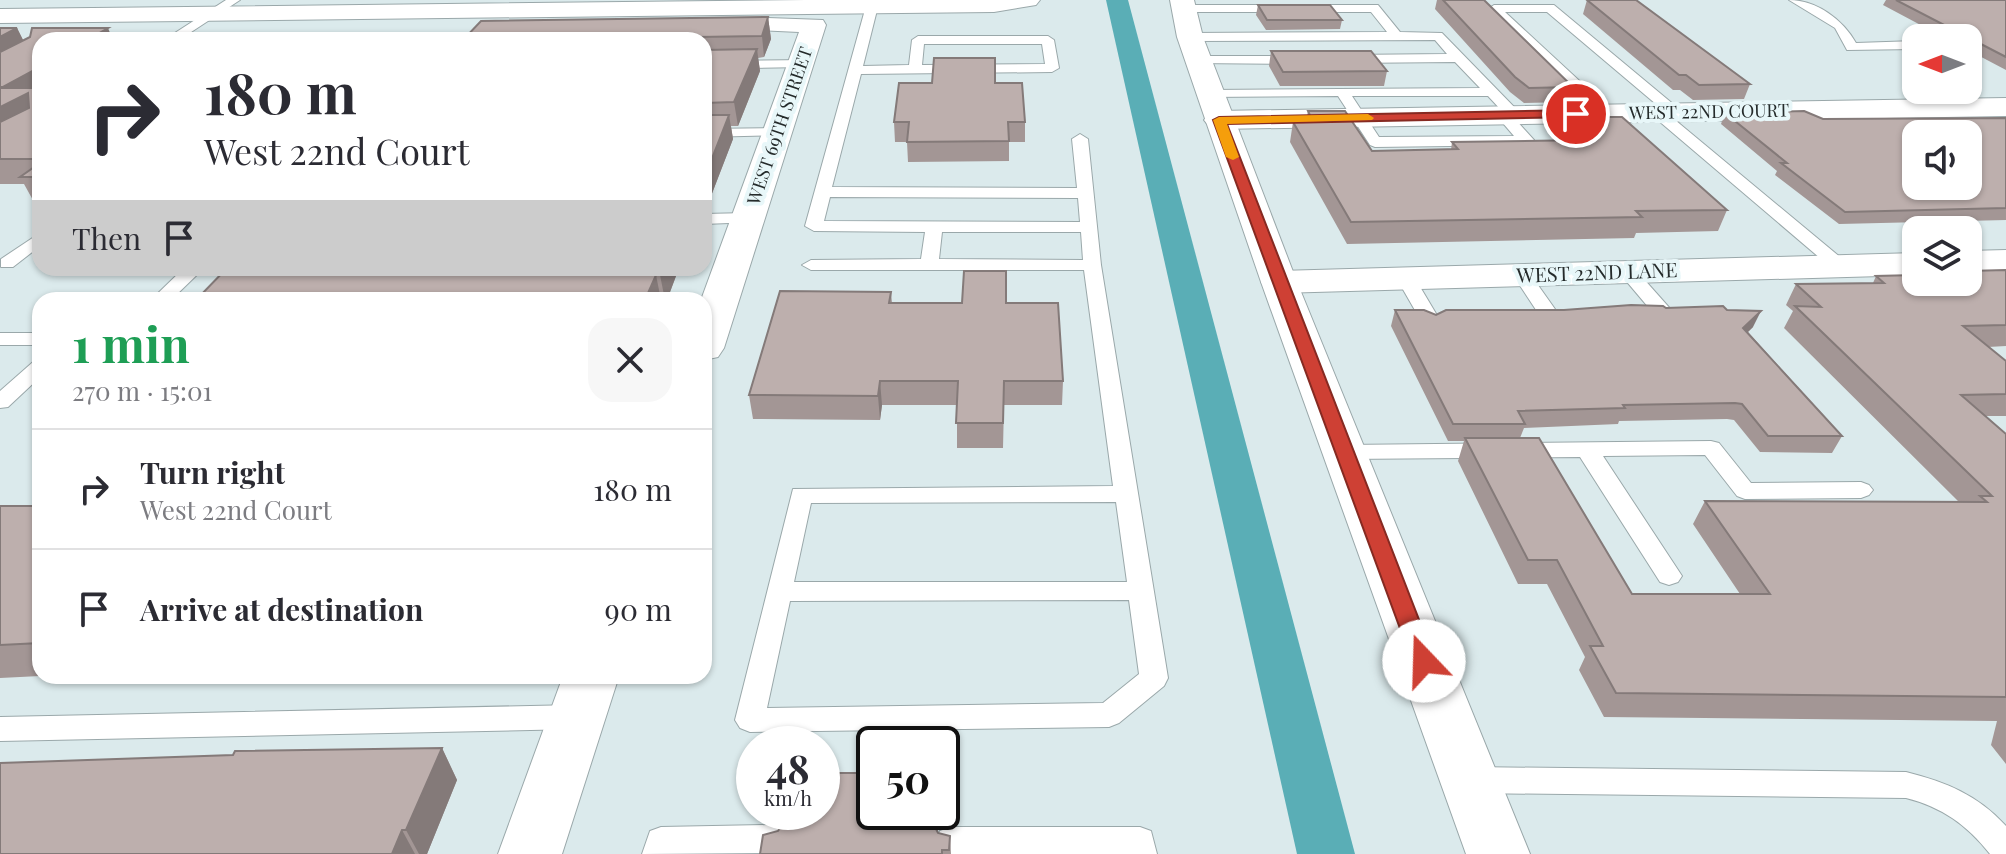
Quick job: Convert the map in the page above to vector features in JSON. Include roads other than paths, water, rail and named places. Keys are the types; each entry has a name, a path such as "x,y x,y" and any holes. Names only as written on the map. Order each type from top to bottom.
{"street":[{"path":"0,16 209,15 546,6 1004,5 1028,0"},
{"path":"1182,4 1194,49 1279,282 1498,854"},
{"name":"WEST 69TH STREET","path":"493,27 814,25 804,63 712,317"},
{"path":"0,35 32,35"},
{"name":"WEST 22ND COURT","path":"1215,107 1359,118 1502,107 1607,114 2006,107"},
{"path":"1982,262 2006,261"},
{"name":"WEST 22ND LANE","path":"1279,282 1902,264"},
{"path":"530,854 584,696"}],"lane":[{"path":"182,32 234,0"},
{"path":"1795,0 1840,26 1852,47 1902,45"},
{"path":"1182,4 1374,8 1396,36"},
{"path":"872,6 858,70 814,226 1089,227"},
{"path":"1607,114 1494,9 1550,8 1840,266"},
{"path":"1194,49 1438,36 1502,107"},
{"path":"858,70 1052,68 1048,40 918,40 915,69"},
{"path":"1194,49 1268,76 1342,92 1502,107"},
{"path":"1335,59 1458,58"},
{"path":"1215,107 1268,76 1320,59"},
{"path":"712,65 804,63"},
{"path":"1342,92 1359,118"},
{"path":"712,133 778,132"},
{"path":"1080,139 1092,265 1127,494 1154,678 1109,715 750,720 801,495 1127,494"},
{"path":"823,192 1085,193"},
{"path":"712,219 748,218"},
{"path":"929,264 934,227"},
{"path":"3,264 32,244"},
{"path":"3,264 32,263"},
{"path":"811,265 1092,265"},
{"path":"1628,272 1667,317"},
{"path":"1522,275 1552,319"},
{"path":"169,292 186,276"},
{"path":"1406,279 1431,322"},
{"path":"0,339 32,339"},
{"path":"0,402 32,373"},
{"path":"1345,452 1711,448 1745,491 1861,490"},
{"path":"1587,449 1669,576"},
{"path":"779,592 1141,591"},
{"path":"0,729 584,696"},
{"path":"1468,780 1906,785 1960,802 1984,821 2006,850"},
{"path":"658,854 661,841 770,839"},
{"path":"951,841 1140,841 1141,854"}],"waterway":[{"path":"1117,0 1326,854"}]}
